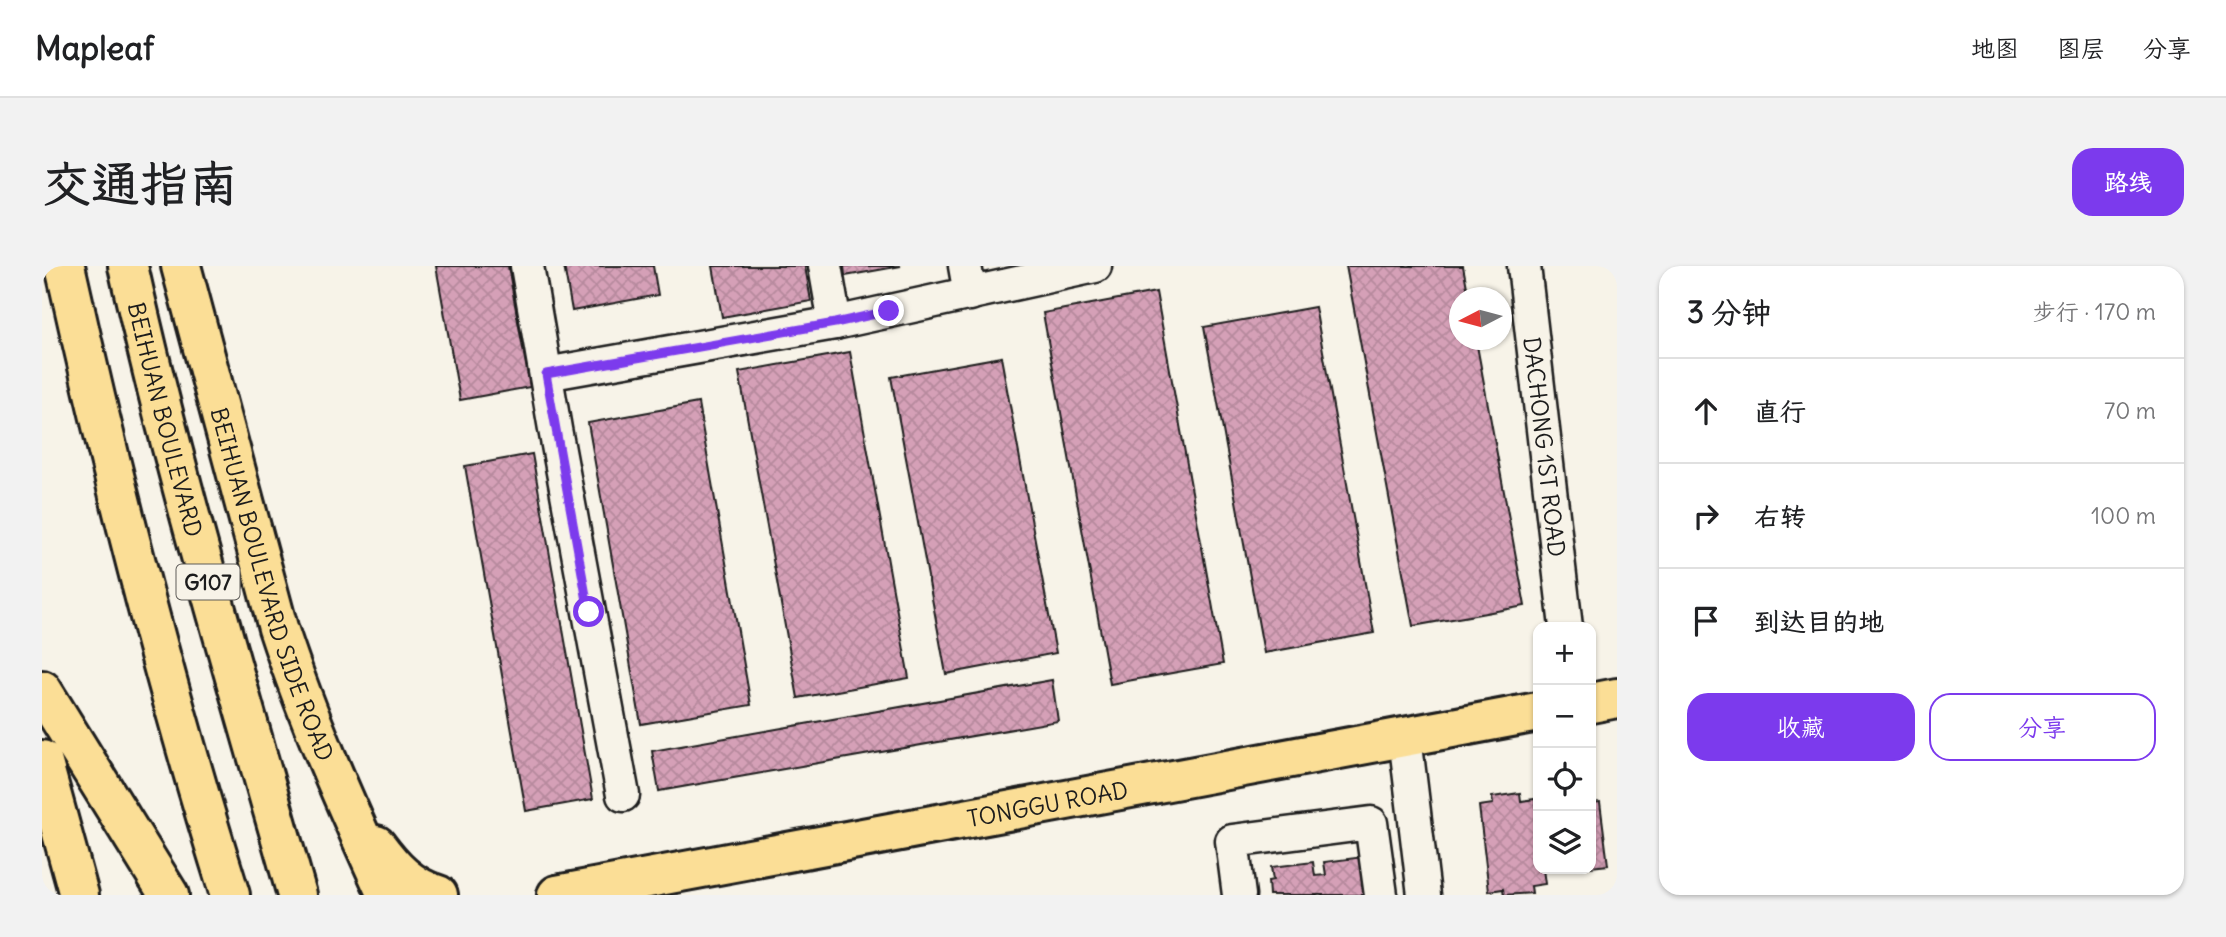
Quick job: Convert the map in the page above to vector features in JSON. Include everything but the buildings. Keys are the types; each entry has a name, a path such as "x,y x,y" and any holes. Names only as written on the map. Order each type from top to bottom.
{"main road":[{"name":"G107","path":"65,266 96,406 145,598 230,895"},
{"name":"BEIHUAN BOULEVARD","path":"128,266 200,554 297,895"},
{"name":"BEIHUAN BOULEVARD SIDE ROAD","path":"181,266 278,628 296,682 347,807 387,895"},
{"path":"42,690 169,895"},
{"path":"1596,702 1617,698"},
{"name":"TONGGU ROAD","path":"557,895 1533,713"},
{"path":"42,760 79,895"},
{"path":"347,807 401,876 438,895"}],"street":[{"path":"527,266 623,795"},
{"path":"825,266 835,323"},
{"path":"546,374 835,323 967,280 1095,266"},
{"name":"DACHONG 1ST ROAD","path":"1524,266 1565,622"},
{"path":"1405,737 1424,895"},
{"path":"1239,895 1232,841 1371,823 1381,895"}],"route":[{"path":"589,612 546,374 889,311"}]}
